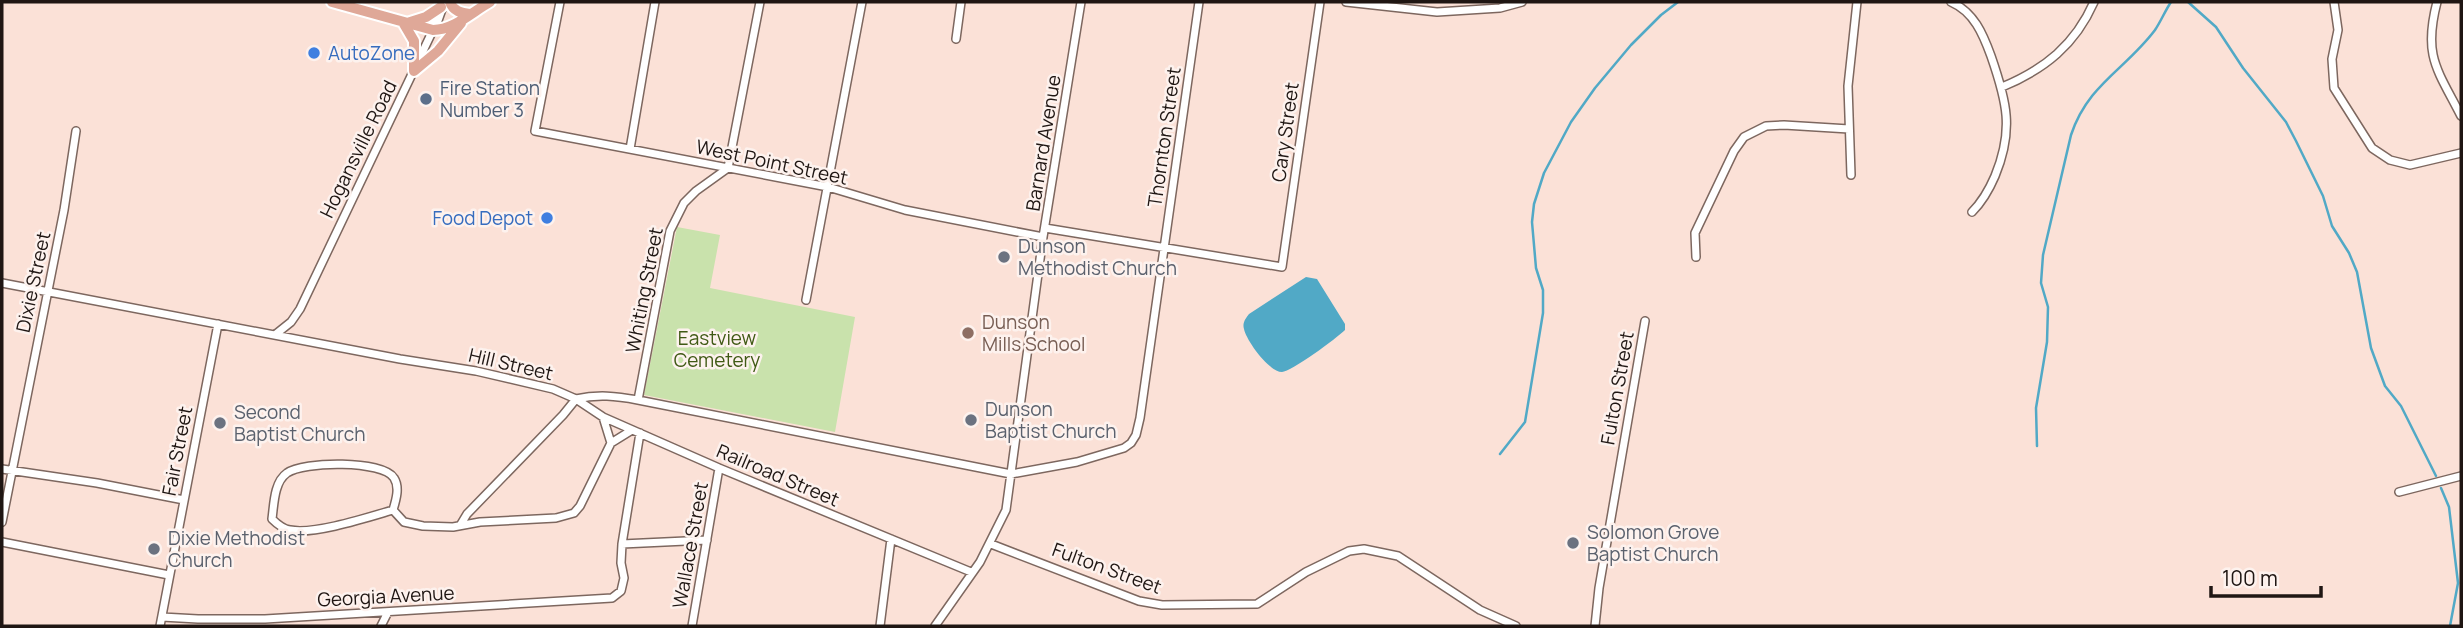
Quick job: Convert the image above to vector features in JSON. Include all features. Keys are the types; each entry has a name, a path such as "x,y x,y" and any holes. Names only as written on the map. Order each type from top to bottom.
{"main road":[{"path":"332,2 433,30 442,30 490,2"},
{"path":"404,24 426,17 445,4 470,14"},
{"path":"414,71 438,51 470,14"},
{"path":"404,24 414,41 414,71"}],"street":[{"name":"West Point Street","path":"559,2 535,131 828,187 905,210 1282,267"},
{"path":"630,149 655,2"},
{"path":"728,168 760,2"},
{"path":"806,300 862,2"},
{"path":"956,39 961,2"},
{"name":"Barnard Avenue","path":"935,626 990,544 1006,510 1044,233 1081,2"},
{"name":"Thornton Street","path":"1011,474 1077,462 1124,448 1131,443 1140,418 1199,2"},
{"name":"Cary Street","path":"1282,267 1320,2"},
{"path":"1346,2 1437,12 1500,8 1522,2"},
{"path":"1437,12 1438,2"},
{"path":"1851,175 1848,86 1857,2"},
{"path":"1951,2 1968,13 1979,27 2002,87 2008,132 2001,160 1983,201 1972,212"},
{"path":"2002,87 2031,75 2066,47 2086,20 2094,2"},
{"path":"2334,2 2338,30 2332,59 2334,88 2372,148 2390,160 2410,165 2461,153"},
{"path":"2437,2 2430,47 2437,71 2461,116"},
{"path":"433,30 445,4"},
{"name":"Hogansville Road","path":"276,334 291,322 300,309 433,30"},
{"path":"1696,257 1695,233 1734,151 1744,137 1766,126 1849,129"},
{"name":"Dixie Street","path":"2,522 64,210 76,131"},
{"name":"Whiting Street","path":"638,400 670,231 675,218 690,197 728,168"},
{"name":"Hill Street","path":"2,283 476,371 540,386 576,399 610,395 1011,474"},
{"name":"Fulton Street","path":"1595,626 1599,587 1645,321"},
{"name":"Fair Street","path":"160,626 218,324"},
{"path":"461,524 467,514 576,399"},
{"name":"Railroad Street","path":"576,399 603,417 632,430 971,572"},
{"path":"603,417 611,443"},
{"path":"393,510 404,522 453,527 461,524 556,518 573,513 585,497 611,443 632,430"},
{"path":"640,433 622,544 708,540"},
{"path":"314,464 362,467 391,474 395,479 397,494 393,510 339,525 296,531 287,530 272,519 277,486 282,479 287,473 314,464"},
{"name":"Wallace Street","path":"692,626 719,468"},
{"path":"2,469 97,483 184,500"},
{"path":"2399,492 2461,476"},
{"path":"880,626 891,539"},
{"path":"2,542 169,575"},
{"name":"Georgia Avenue","path":"162,617 265,623 388,612 612,598 621,591 624,578 621,563 622,544"},
{"name":"Fulton Street","path":"990,544 1139,601 1162,606 1257,604 1317,567 1349,551 1364,549 1398,556 1480,610 1516,626"},
{"path":"381,626 388,612"}],"green space":[{"name":"Eastview Cemetery","path":"677,227 720,235 710,288 855,317 835,432 644,395"}],"water":[{"path":"1306,277 1317,279 1345,324 1345,330 1295,367 1287,371 1277,371 1253,347 1244,323 1249,314"}],"waterway":[{"path":"1500,454 1525,422 1543,313 1543,290 1536,268 1532,222 1534,204 1544,173 1571,122 1595,88 1631,45 1678,2"},
{"path":"2037,446 2036,408 2047,342 2048,307 2041,283 2043,255 2071,135 2087,103 2155,30 2171,2"},
{"path":"2188,2 2216,27 2243,68 2286,122 2296,141 2323,196 2332,226 2357,272 2371,348 2385,386 2401,406 2436,476"},
{"path":"2441,488 2449,507 2458,583 2450,626"}],"place":[{"name":"AutoZone","path":"314,53"},
{"name":"Fire Station Number 3","path":"426,99"},
{"name":"Food Depot","path":"547,218"},
{"name":"Dunson Methodist Church","path":"1004,257"},
{"name":"Dunson Mills School","path":"968,333"},
{"name":"Dunson Baptist Church","path":"971,420"},
{"name":"Second Baptist Church","path":"220,423"},
{"name":"Solomon Grove Baptist Church","path":"1573,543"},
{"name":"Dixie Methodist Church","path":"154,549"}]}
